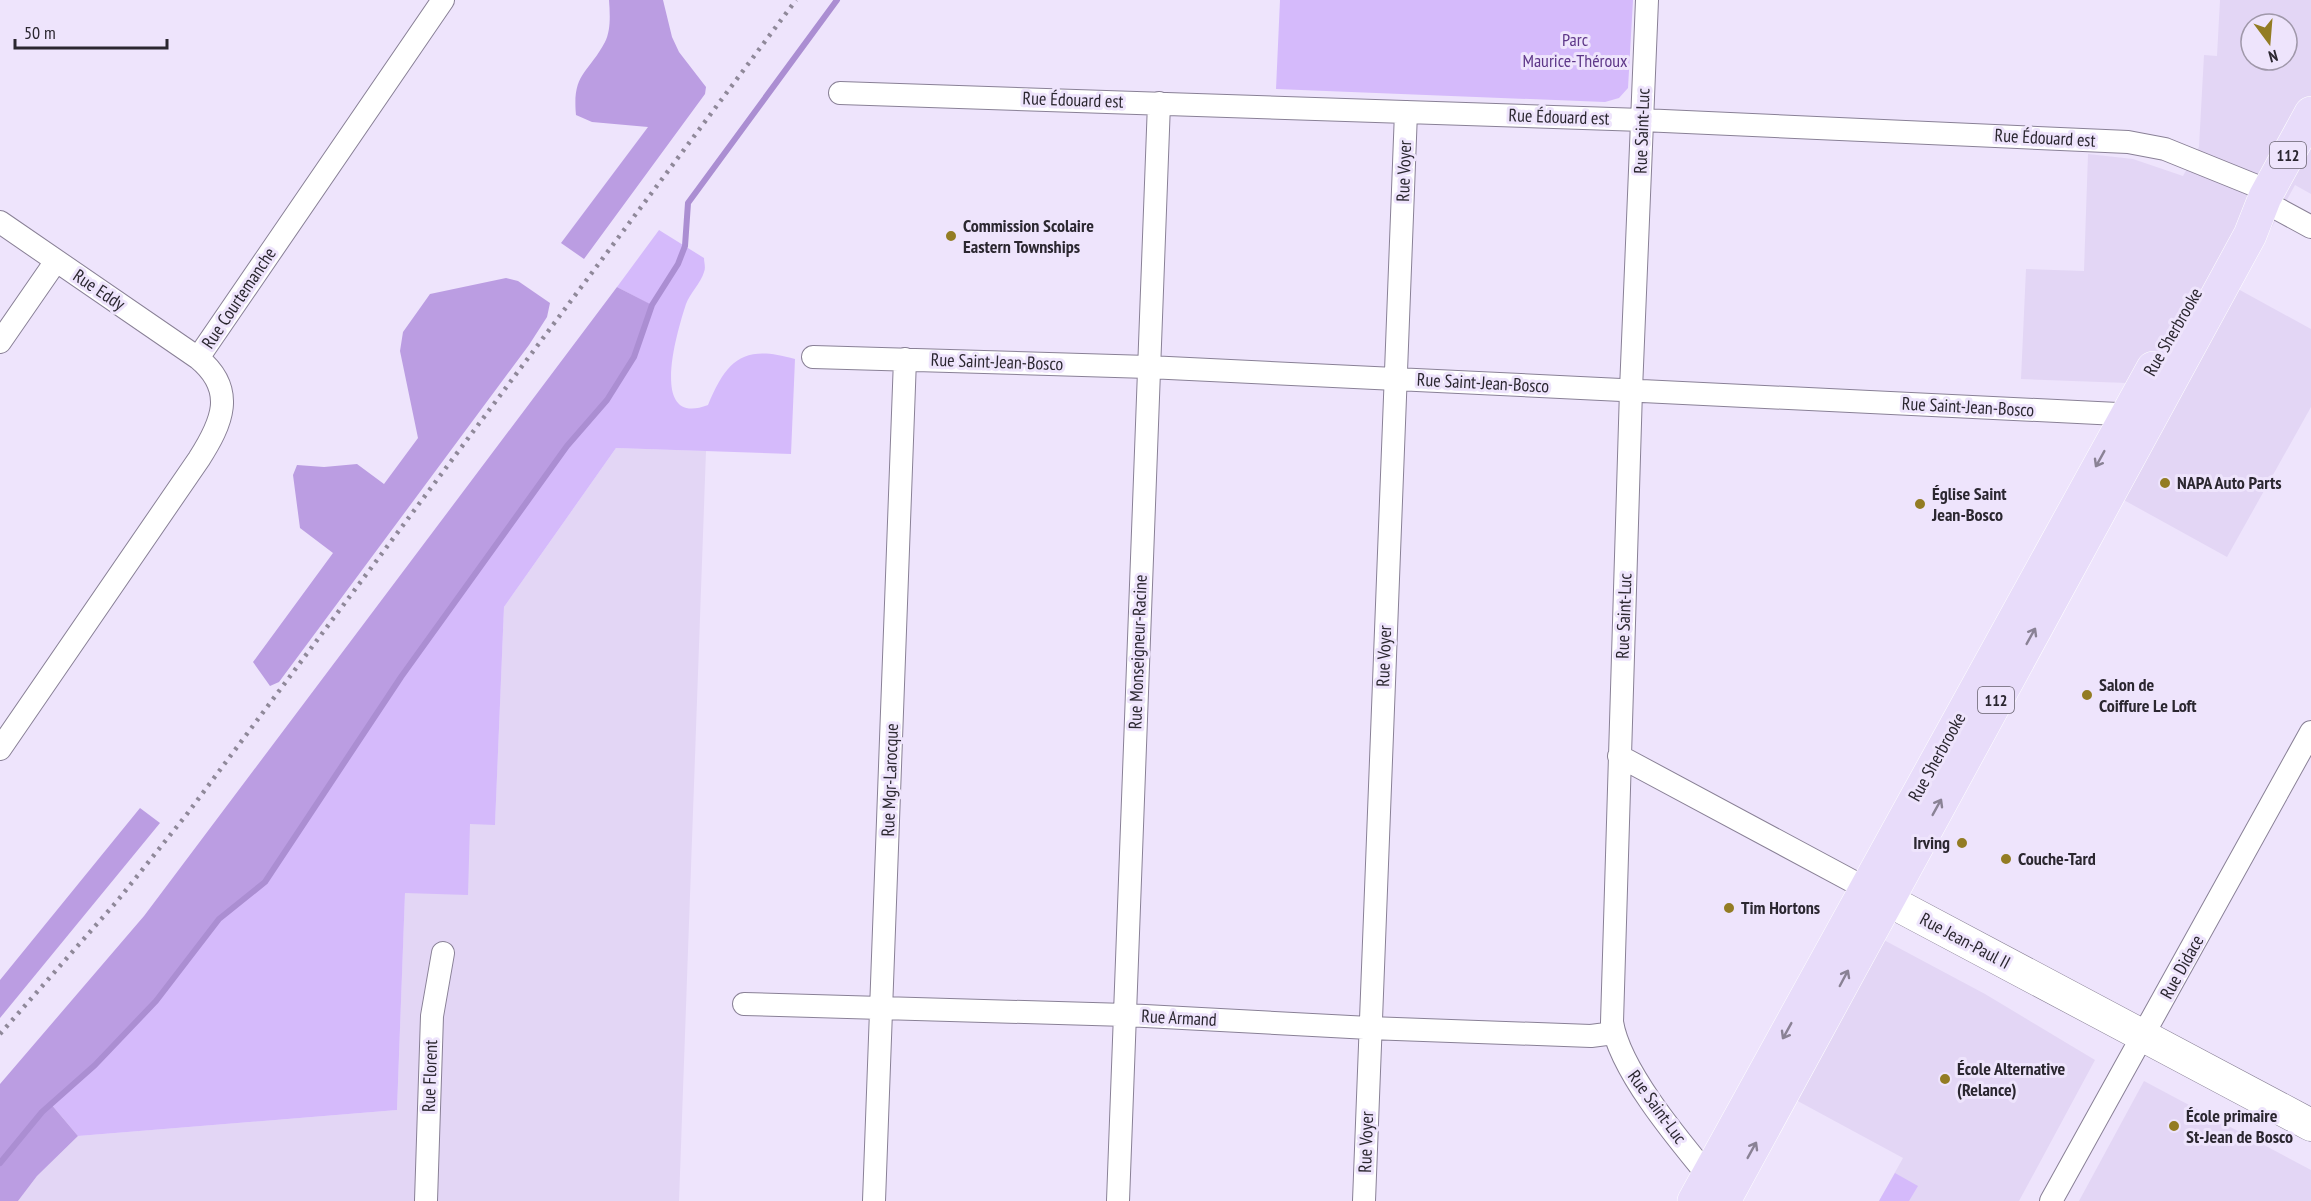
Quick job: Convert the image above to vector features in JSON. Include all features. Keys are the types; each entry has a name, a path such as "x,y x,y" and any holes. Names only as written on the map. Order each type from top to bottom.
{"main road":[{"name":"Rue Sherbrooke","path":"1713,1194 2139,415 2227,238 2265,197 2311,113"}],"street":[{"name":"Rue Courtemanche","path":"0,749 199,459 216,430 222,414 221,390 211,369 198,358 443,0"},
{"name":"Rue Saint-Luc","path":"1647,0 1631,390 1611,1010 1614,1033 1623,1058 1636,1081 1713,1194"},
{"name":"Rue Édouard est","path":"840,93 1642,120 2140,143 2165,149 2254,185 2276,208 2311,227"},
{"name":"Rue Monseigneur-Racine","path":"1118,1201 1159,103"},
{"name":"Rue Voyer","path":"1364,1201 1406,112"},
{"name":"Rue Eddy","path":"0,222 198,358"},
{"path":"0,342 56,261"},
{"name":"Rue Saint-Jean-Bosco","path":"813,357 1148,367 2139,415"},
{"name":"Rue Mgr-Larocque","path":"874,1201 905,359"},
{"name":"Rue Didace","path":"2051,1201 2311,732"},
{"name":"Rue Jean-Paul II","path":"1619,756 2311,1125"},
{"name":"Rue Florent","path":"426,1201 432,1016 442,953"},
{"name":"Rue Armand","path":"744,1004 1126,1015 1369,1028 1591,1036 1614,1033"}],"shaded area":[{"path":"609,0 663,0 672,37 679,52 706,87 705,94 584,259 561,243 648,127 592,122 576,115 576,90 579,82 607,37 610,22"},
{"path":"2220,0 2311,0 2311,194 2295,185 2238,289 2311,329 2311,407 2227,557 2122,499 2127,383 2021,379 2026,269 2084,271 2088,154 2133,159 2183,176 2199,147 2204,55 2217,56"},
{"path":"506,278 518,281 550,303 547,317 529,345 279,682 270,686 253,662 333,553 300,528 293,475 297,465 324,467 357,464 384,484 418,438 400,351 403,332 430,294"},
{"path":"617,287 652,305 634,357 607,400 567,446 401,677 265,882 219,919 156,1001 95,1065 51,1104 78,1136 37,1176 18,1201 0,1201 0,1084 144,916"},
{"path":"616,448 706,451 679,1201 18,1201 37,1176 78,1136 397,1110 405,892 470,824 495,824 504,607"},
{"path":"140,808 160,823 0,1018 0,980"},
{"name":"École Alternative (Relance)","path":"1882,939 1985,994 2095,1060 2019,1201 1879,1201 1903,1158 1794,1099"},
{"name":"École primaire St-Jean de Bosco","path":"2144,1081 2311,1170 2311,1201 2079,1201"}],"green space":[{"name":"Parc Maurice-Théroux","path":"1280,0 1633,0 1628,88 1619,98 1605,102 1276,89"},
{"path":"659,230 704,258 705,267 686,304 673,354 672,391 678,403 689,408 708,405 722,376 730,366 750,355 763,353 795,359 791,454 616,448 504,607 495,825 470,824 468,895 405,893 397,1110 78,1136 51,1104 95,1065 156,1001 219,919 265,882 401,677 567,446 607,400 651,305 617,287"},
{"path":"1895,1173 1918,1186 1909,1201 1879,1201"}],"waterway":[{"path":"0,1163 42,1112 95,1065 156,1001 219,919 265,882 401,677 567,446 607,400 634,357 652,305 678,264 685,246 688,203 837,0"}],"railway":[{"path":"0,1034 118,900 187,814 796,0"}],"place":[{"name":"Commission Scolaire Eastern Townships","path":"951,236"},
{"name":"NAPA Auto Parts","path":"2165,483"},
{"name":"Église Saint Jean-Bosco","path":"1920,504"},
{"name":"Salon de Coiffure Le Loft","path":"2087,695"},
{"name":"Irving","path":"1962,843"},
{"name":"Couche-Tard","path":"2006,859"},
{"name":"Tim Hortons","path":"1729,908"},
{"name":"École Alternative (Relance)","path":"1945,1079"},
{"name":"École primaire St-Jean de Bosco","path":"2174,1126"}]}
